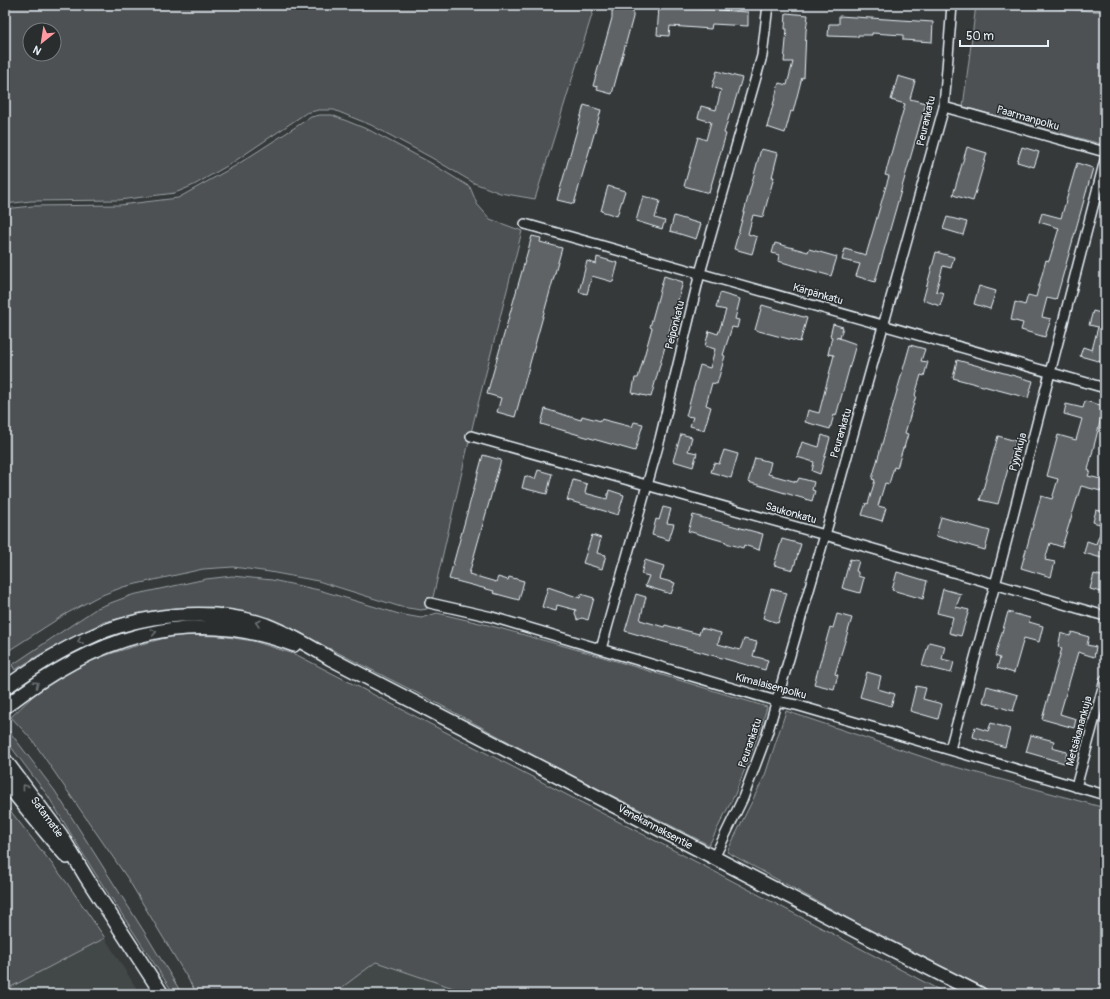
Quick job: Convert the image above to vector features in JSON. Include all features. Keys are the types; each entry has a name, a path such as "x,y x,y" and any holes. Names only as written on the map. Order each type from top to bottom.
{"street":[{"name":"Peiponkatu","path":"601,649 660,439 700,273 762,56 768,5"},
{"name":"Peurankatu","path":"714,858 743,798 767,734 825,535 944,107 952,5"},
{"name":"Paarmanpolku","path":"944,107 1105,152"},
{"name":"Pyynkuja","path":"950,749 1051,373 1105,160"},
{"name":"Kärpänkatu","path":"524,224 1105,388"},
{"name":"Saukonkatu","path":"471,436 825,535 1105,616"},
{"name":"Kimalaisenpolku","path":"430,604 492,617 776,701 796,705 1105,795"},
{"name":"Venekannaksentie","path":"5,688 52,657 89,637 117,627 177,615 208,615 254,622 292,636 331,659 980,994"},
{"name":"Venekannaksentie","path":"5,707 48,676 95,650 120,641 163,630 202,627 247,632 289,643 331,659"},
{"name":"Metsäkanankuja","path":"1076,787 1105,680"},
{"name":"Satamatie","path":"5,760 61,835 86,877 162,994"},
{"name":"Satamatie","path":"5,782 52,840 86,877"}],"shaded area":[{"path":"5,5 595,5 535,199 500,193 474,183 371,125 334,110 319,110 306,113 232,163 194,185 175,193 119,200 31,201 5,204"},
{"path":"976,5 1008,5 1105,12 1105,145 963,107"},
{"path":"1008,5 1094,5 1094,11"},
{"path":"332,115 369,130 429,162 470,187 477,204 490,219 522,231 474,420 433,597 428,602 427,609 421,610 401,607 318,581 270,572 233,567 203,569 123,587 97,597 64,615 5,653 5,209 32,206 120,205 178,198 235,166 311,117"},
{"path":"232,576 272,580 319,590 399,614 421,618 437,613 488,625 593,654 767,707 759,733 735,794 709,845 307,637 275,622 247,613 212,607 171,609 131,616 104,622 39,655 15,670 12,665 97,608 132,595 206,579"},
{"path":"177,635 220,636 253,641 297,655 947,994 471,994 376,962 333,994 197,994 128,879 33,741 11,717 42,688 67,672 113,653"},
{"path":"786,711 941,763 1105,808 1105,994 996,994 855,922 727,852 765,775"},
{"path":"6,727 55,791 182,994 174,994 93,870 48,796 8,743 6,737"},
{"path":"5,804 67,883 105,938 5,990"},
{"path":"105,938 140,994 5,994 5,990"},
{"path":"376,962 471,994 333,994"}],"building":[{"path":"659,6 748,12 748,26 712,24 711,29 670,26 669,36 657,35"},
{"path":"612,8 633,8 633,17 612,94 597,90 598,87 593,86 612,18"},
{"path":"786,13 808,15 804,78 802,77 793,112 791,111 785,133 767,127 779,83 787,85 793,62 784,62 787,29 785,29"},
{"path":"839,16 933,22 932,42 903,40 903,35 872,33 872,35 858,35 858,37 828,36 829,24 839,24"},
{"path":"717,71 742,78 724,133 726,134 709,193 684,186 698,137 706,140 711,122 698,118 701,106 716,110 721,90 712,87"},
{"path":"898,76 915,81 910,99 926,103 875,282 856,276 860,264 842,260 845,249 866,255 889,176 885,175 905,104 891,100"},
{"path":"584,105 601,110 574,204 557,200"},
{"path":"967,147 987,153 973,201 953,195"},
{"path":"1022,147 1039,152 1034,167 1017,162"},
{"path":"761,149 778,153 772,177 774,177 763,217 753,215 748,234 757,237 752,254 734,249"},
{"path":"1077,163 1093,168 1056,300 1047,298 1042,317 1051,319 1045,337 1021,330 1023,323 1011,320 1015,302 1025,305 1028,295 1036,297 1046,260 1049,261 1059,228 1039,222 1042,213 1061,218"},
{"path":"608,186 625,191 617,216 601,211"},
{"path":"643,196 660,201 655,218 665,221 662,229 636,221"},
{"path":"674,216 701,224 696,239 670,231"},
{"path":"947,217 967,222 963,235 943,229"},
{"path":"532,236 541,238 540,242 562,248 515,417 497,412 501,398 487,394"},
{"path":"775,243 808,252 809,249 837,257 831,276 778,261 779,255 772,253"},
{"path":"936,252 954,257 951,268 943,266 936,291 944,293 940,306 923,300"},
{"path":"597,257 618,263 613,282 592,276 587,294 579,292 587,261 596,264"},
{"path":"664,276 683,282 651,397 632,393 635,378 638,378 652,328 650,327"},
{"path":"979,286 996,291 990,309 974,304"},
{"path":"720,293 740,299 735,319 739,320 737,328 732,327 723,355 725,356 717,384 712,383 706,405 711,407 704,430 690,426 693,417 686,416 700,365 710,368 715,349 705,346 709,331 718,334 726,310 716,308"},
{"path":"762,305 807,318 800,342 755,330"},
{"path":"1093,311 1105,314 1105,363 1080,356 1083,347 1092,350 1098,327 1089,325"},
{"path":"833,324 843,327 840,338 836,337 856,344 836,416 834,415 830,429 805,422 808,410 819,413 834,355 828,354"},
{"path":"910,345 925,349 921,361 928,362 924,376 921,375 915,395 916,396 905,433 908,434 904,448 897,468 894,467 889,484 885,483 878,506 886,508 882,521 862,515 866,503 868,504 875,480 872,479"},
{"path":"957,360 1033,381 1028,398 953,378"},
{"path":"1085,401 1104,406 1088,470 1090,471 1088,476 1105,480 1105,492 1081,486 1062,547 1050,543 1045,560 1055,562 1051,577 1021,568 1041,496 1052,499 1058,479 1047,476 1058,435 1076,440 1082,419 1064,414 1066,404 1083,408"},
{"path":"545,409 581,420 582,416 632,427 634,422 643,424 635,451 541,424"},
{"path":"681,434 692,437 688,451 697,453 693,467 673,461"},
{"path":"822,435 830,438 820,474 812,471 814,462 797,457 802,442 819,447"},
{"path":"998,436 1016,441 998,504 980,500"},
{"path":"724,450 738,454 731,478 711,472 714,463 719,464"},
{"path":"483,455 501,460 469,574 496,582 498,577 508,580 509,577 524,581 519,600 493,593 494,591 449,579"},
{"path":"755,458 771,462 768,474 797,482 799,478 814,482 812,490 815,491 812,501 748,482"},
{"path":"538,470 552,474 547,494 522,488 525,476 535,479"},
{"path":"573,480 587,484 585,493 607,499 609,490 624,495 618,515 567,500"},
{"path":"663,507 671,509 667,523 674,524 669,540 652,535 656,519 659,520"},
{"path":"1096,510 1105,512 1105,559 1084,553 1087,541 1096,544 1103,525 1093,522"},
{"path":"693,515 763,534 759,550 744,545 743,548 688,531"},
{"path":"941,517 990,531 985,550 936,536"},
{"path":"592,535 601,538 597,553 606,555 602,569 583,563"},
{"path":"782,539 801,544 793,570 774,565"},
{"path":"850,559 859,561 856,571 858,572 858,576 864,578 860,593 842,588"},
{"path":"645,560 664,566 660,579 675,583 671,594 645,586 649,576 641,574"},
{"path":"897,572 927,581 923,599 892,590"},
{"path":"1094,574 1105,577 1105,593 1090,589"},
{"path":"548,587 580,598 581,594 594,598 588,620 582,618 577,620 575,613 576,610 557,605 556,611 542,607"},
{"path":"771,589 787,593 778,623 763,618"},
{"path":"943,589 961,594 956,607 969,610 961,636 949,633 953,617 937,613"},
{"path":"636,594 646,597 640,620 664,627 665,625 699,634 701,628 721,633 718,644 740,650 744,639 757,642 753,656 768,660 765,670 625,631"},
{"path":"1008,612 1030,618 1029,622 1043,626 1039,642 1024,638 1014,673 997,668 1000,658 995,656"},
{"path":"837,614 852,618 835,674 838,675 834,689 814,684 830,627 833,628"},
{"path":"1072,632 1089,637 1087,645 1096,647 1094,657 1078,652 1060,714 1076,719 1074,728 1042,719 1062,648 1058,647 1061,633 1070,636"},
{"path":"929,642 945,646 942,659 954,662 951,673 922,666"},
{"path":"867,672 881,676 878,689 895,694 891,706 860,697"},
{"path":"916,686 926,688 923,699 942,704 938,719 910,711"},
{"path":"987,686 1018,695 1013,711 983,702"},
{"path":"991,723 1010,729 1005,747 973,737 975,727 988,731"},
{"path":"1031,735 1054,741 1052,748 1067,752 1064,763 1026,752"}]}
